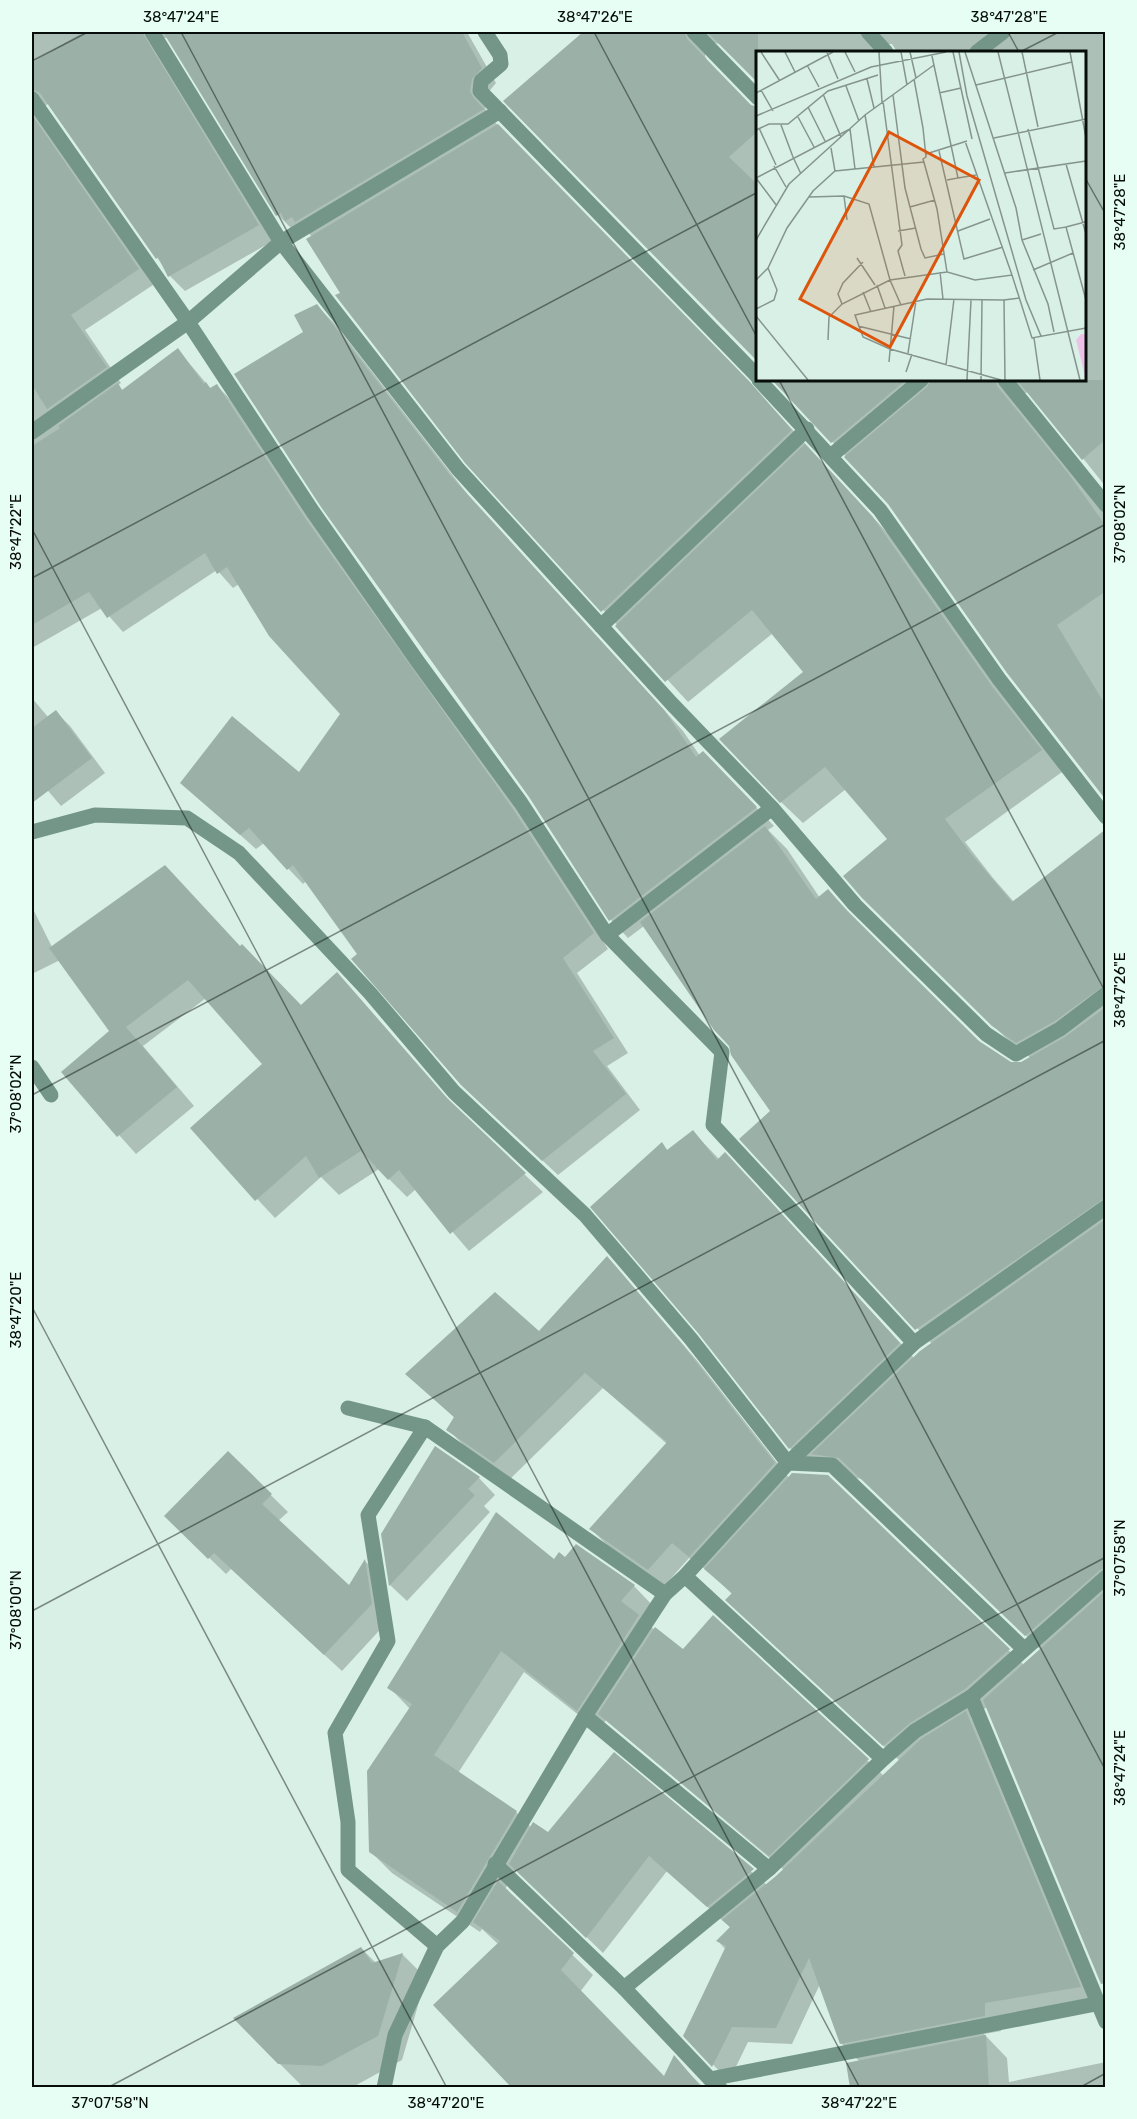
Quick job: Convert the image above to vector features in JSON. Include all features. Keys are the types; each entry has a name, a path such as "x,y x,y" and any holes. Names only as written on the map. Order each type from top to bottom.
{"street":[{"path":"152,32 281,242 458,469 772,808 855,905 933,984 986,1034 1016,1054 1060,1029 1106,994"},
{"path":"485,32 500,55 501,64 482,81 480,91 756,376"},
{"path":"694,32 756,96"},
{"path":"868,32 885,51"},
{"path":"978,51 1003,32"},
{"path":"32,99 188,322 313,512 418,662 521,803 608,935 722,1052 713,1125 914,1343"},
{"path":"34,425 188,322 281,242 500,111"},
{"path":"761,381 832,455 880,510 999,679 1106,817"},
{"path":"832,455 920,381"},
{"path":"1006,381 1106,505"},
{"path":"601,626 807,429"},
{"path":"608,935 772,808"},
{"path":"32,832 95,815 187,818 239,853 370,993 454,1092 585,1215 691,1339 788,1463 832,1465 1024,1649"},
{"path":"32,1067 51,1095"},
{"path":"384,2088 395,2035 437,1946 463,1921 585,1716 665,1594 685,1576 788,1463 914,1343 1106,1208"},
{"path":"348,1408 425,1427 665,1594"},
{"path":"425,1427 368,1515 388,1641 335,1733 348,1822 348,1870 437,1946"},
{"path":"685,1576 883,1758"},
{"path":"624,1988 769,1869 883,1758 915,1731 971,1697 1106,1577"},
{"path":"971,1697 1102,2003 1106,2022"},
{"path":"585,1716 769,1869"},
{"path":"495,1864 624,1988 715,2084 1102,2003"}],"building":[{"path":"83,32 142,32 259,225 168,277 158,257 156,259 40,93 32,89 32,63"},
{"path":"163,32 462,32 482,68 472,79 470,91 484,109 295,222 292,217 285,221 281,213 276,216"},
{"path":"583,32 685,32 687,39 751,105 756,106 756,133 729,157 756,183 756,360 503,101"},
{"path":"707,32 758,32 756,81"},
{"path":"32,115 139,269 71,315 107,367 47,409 32,385"},
{"path":"498,124 750,382 792,430 601,612 465,463 335,295 340,293 306,239"},
{"path":"317,304 450,475 665,711 696,757 703,751 757,807 609,921 529,797 321,507 234,374 303,332 294,315"},
{"path":"178,348 204,384 206,382 210,388 217,384 305,518 513,809 594,933 563,958 614,1038 593,1051 626,1094 542,1161 461,1085 351,959 357,954 293,865 287,870 249,828 240,835 180,783 232,716 299,772 340,714 269,636 227,567 217,574 205,553 107,618 89,592 32,625 32,446 60,428 58,426 118,383 122,390"},
{"path":"1106,380 1106,439 1082,460 1018,381"},
{"path":"773,381 905,381 831,443"},
{"path":"930,381 996,381 997,386 1068,473 1106,526 1106,591 1057,625 1106,706 1106,800 1007,673 888,504 844,457 927,387"},
{"path":"805,444 872,516 991,685 1042,750 945,819 972,855 1012,902 1106,829 1106,984 1055,1021 1016,1043 992,1026 862,898 843,876 887,839 825,767 780,803 719,739 803,672 752,610 665,682 615,626"},
{"path":"56,710 92,758 32,803 32,728"},
{"path":"765,826 816,899 828,889 848,912 979,1041 1011,1062 1021,1062 1065,1037 1106,1007 1106,1197 915,1330 739,1139 770,1111 731,1055 729,1046 714,1030 640,922"},
{"path":"165,865 240,946 242,944 301,1005 337,972 447,1098 526,1173 450,1234 399,1170 388,1180 361,1151 319,1178 306,1156 255,1201 190,1128 262,1064 188,980 126,1027 177,1087 117,1137 61,1072 109,1031 49,948"},
{"path":"693,1130 717,1160 725,1152 900,1343 789,1449 698,1333 590,1207 662,1142 667,1150"},
{"path":"1106,1219 1106,1567 1025,1636 839,1458 811,1454 920,1351"},
{"path":"607,1256 683,1345 775,1463 689,1557 672,1543 648,1570 589,1529 667,1442 585,1373 494,1463 446,1430 454,1417 405,1374 495,1292 539,1331"},
{"path":"435,1446 480,1477 468,1489 475,1495 389,1586 381,1534"},
{"path":"228,1451 272,1494 262,1504 349,1585 365,1559 372,1604 324,1655 214,1553 208,1559 164,1516"},
{"path":"792,1473 828,1475 1010,1649 965,1689 910,1723 883,1746 725,1600 732,1593 704,1569"},
{"path":"496,1512 554,1559 559,1552 565,1557 576,1544 635,1585 621,1601 639,1615 577,1711 501,1651 434,1755 517,1811 457,1912 369,1852 367,1771 412,1704 387,1688"},
{"path":"1106,1590 1106,1983 1101,1984 983,1700"},
{"path":"713,1615 869,1759 769,1856 598,1714 655,1627 683,1649"},
{"path":"966,1711 1081,1987 985,2003 985,2016 840,2044 809,1958 776,2028 732,2027 712,2067 683,2036 726,1946 716,1941 730,1927 722,1920 776,1876 921,1739"},
{"path":"614,1752 754,1869 707,1907 649,1856 586,1938 509,1864 533,1822 548,1832"},
{"path":"498,1881 574,1953 561,1970 664,2076 674,2055 702,2088 512,2088 433,2005 500,1941 473,1922"},
{"path":"361,1947 372,1963 403,1953 378,2036 322,2066 278,2064 233,2018"},
{"path":"986,2035 989,2088 850,2088 846,2063"}]}
